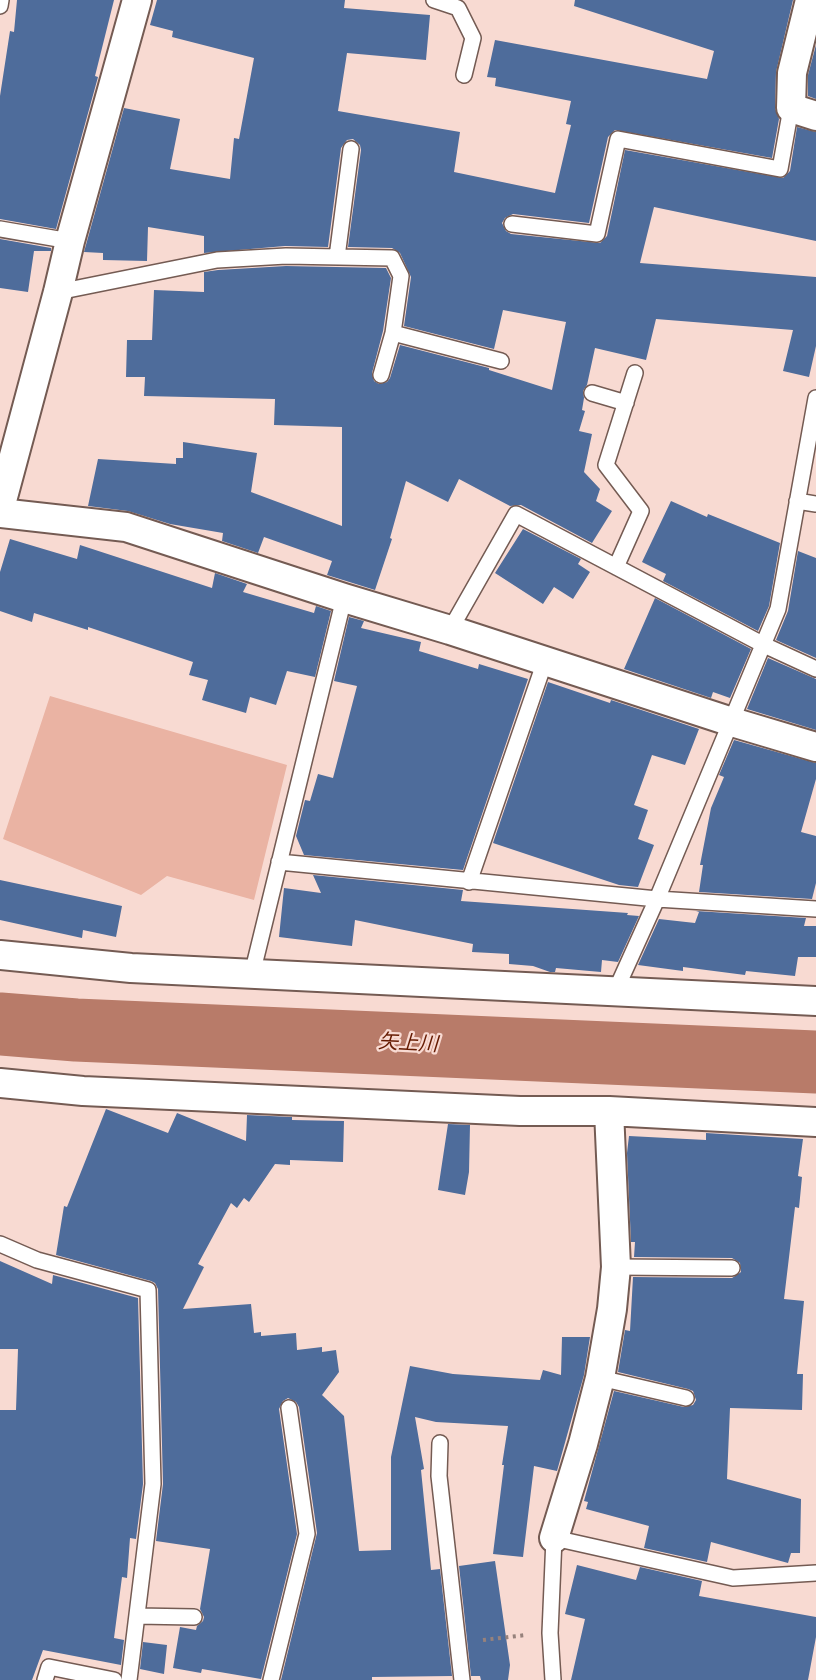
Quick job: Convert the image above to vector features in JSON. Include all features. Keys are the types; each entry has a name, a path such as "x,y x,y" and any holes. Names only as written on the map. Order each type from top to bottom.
{"street":[{"path":"0,508 70,240 137,0"},
{"path":"803,112 792,73 810,0"},
{"path":"0,513 126,527 816,747"},
{"path":"0,955 131,968 816,1001"},
{"path":"0,1083 95,1092 508,1110 609,1111 816,1122"},
{"path":"554,1538 584,1444 600,1378 612,1309 616,1267 609,1111"}],"lane":[{"path":"0,6 1,0"},
{"path":"434,0 458,8 473,38 464,75"},
{"path":"512,224 597,234 618,139 780,169 803,112"},
{"path":"338,257 351,149"},
{"path":"0,229 70,240"},
{"path":"58,292 217,260 286,256 392,258 401,276 393,333 381,375"},
{"path":"393,333 501,361"},
{"path":"616,567 641,512 606,465 635,373"},
{"path":"592,393 626,403"},
{"path":"615,992 657,899 778,609 816,398"},
{"path":"797,501 816,504"},
{"path":"450,630 516,514 764,645 816,669"},
{"path":"252,974 344,598"},
{"path":"470,882 545,661"},
{"path":"279,862 657,899 816,909"},
{"path":"0,1244 37,1260 148,1290 153,1484 129,1680"},
{"path":"616,1267 732,1268"},
{"path":"600,1378 686,1398"},
{"path":"272,1680 307,1533 289,1408"},
{"path":"440,1443 439,1476 462,1680"},
{"path":"553,1680 550,1632 554,1538 732,1578 816,1573"},
{"path":"137,1616 194,1617"},
{"path":"45,1680 49,1667 114,1680"}],"path":[{"path":"459,1643 550,1632"}],"shaded area":[{"path":"50,696 287,765 254,900 167,876 141,895 3,839"}],"building":[{"path":"17,0 114,0 95,76 98,77 56,229 0,219 0,96 10,31 14,32"},
{"path":"157,0 345,0 344,8 430,15 426,60 347,53 338,111 460,132 454,172 555,193 571,125 566,124 571,101 495,86 496,78 487,77 495,40 707,79 714,51 574,6 575,0 793,0 776,72 775,108 779,119 772,158 615,130 608,137 589,223 513,214 505,218 502,223 506,231 511,234 600,243 607,236 625,150 783,178 790,171 797,127 816,132 816,241 654,207 640,263 816,277 816,346 809,377 783,371 793,330 656,319 646,360 595,348 587,385 583,391 582,410 585,411 579,431 592,434 584,472 600,489 596,501 612,511 592,543 521,505 510,506 459,479 448,502 406,481 390,538 392,539 375,590 327,575 332,561 264,537 258,553 222,541 223,533 170,524 128,511 88,506 98,459 176,464 176,458 183,458 183,442 257,453 251,492 342,526 342,427 274,425 275,399 144,396 145,377 126,377 127,340 152,340 154,290 204,292 204,272 218,270 286,266 386,268 391,278 383,331 372,373 374,381 379,384 387,382 390,378 400,345 489,368 489,370 552,390 566,322 503,310 494,349 404,326 411,277 400,253 392,248 348,247 361,150 360,145 353,139 347,140 341,148 328,247 285,246 204,253 204,236 148,227 147,261 103,260 103,253 84,252 124,108 180,119 170,169 230,179 234,138 239,139 254,58 172,37 173,31 150,25"},
{"path":"816,45 816,99 808,96 808,75"},
{"path":"0,239 51,248 51,251 34,251 28,292 0,288"},
{"path":"671,501 707,517 708,514 780,543 769,606 758,631 663,581 666,574 642,562"},
{"path":"523,529 581,559 578,564 590,572 573,599 554,587 543,604 495,573"},
{"path":"10,539 77,559 80,545 212,588 215,573 247,584 243,592 314,613 316,606 331,611 315,677 287,671 276,705 250,697 246,713 202,700 208,680 189,675 193,662 88,627 88,630 34,613 32,622 0,611 0,572"},
{"path":"798,551 816,558 816,658 776,640 788,611"},
{"path":"655,598 751,649 730,698 713,692 711,698 624,669"},
{"path":"349,617 364,621 361,628 421,642 419,651 478,669 479,664 528,679 463,870 304,855 296,836 305,800 310,801 318,774 333,778 357,686 334,681"},
{"path":"768,658 816,679 816,730 747,709"},
{"path":"548,682 699,729 685,765 652,755 634,805 648,810 638,839 654,845 638,887 619,885 493,843"},
{"path":"734,740 816,763 816,779 801,832 816,836 816,883 812,899 699,892 703,865 700,865 711,808 724,777 719,775"},
{"path":"313,875 463,890 461,901 628,913 627,915 639,916 618,962 602,960 601,972 556,968 555,972 550,972 533,966 509,964 509,954 472,952 473,944 355,920 352,946 279,937 284,888 321,893"},
{"path":"0,880 122,906 116,937 83,930 82,938 0,920"},
{"path":"696,911 806,918 804,926 816,926 816,957 798,957 795,976 746,971 745,975 683,967 683,971 638,965 659,919 695,923 699,912"},
{"path":"106,1109 168,1133 177,1113 246,1141 247,1115 292,1117 292,1120 344,1121 343,1162 290,1160 290,1165 275,1164 249,1202 244,1198 237,1208 231,1203 198,1264 204,1267 183,1309 251,1304 254,1333 261,1332 261,1336 296,1333 297,1350 322,1347 322,1352 336,1350 339,1372 322,1395 344,1416 359,1551 391,1550 391,1457 410,1366 453,1374 540,1380 543,1370 561,1375 562,1337 590,1337 584,1375 557,1471 534,1466 523,1557 493,1554 508,1426 436,1422 415,1417 424,1469 421,1470 431,1570 440,1569 452,1676 372,1677 372,1680 281,1680 317,1533 299,1407 296,1402 288,1398 283,1401 279,1409 297,1534 261,1679 202,1669 201,1673 173,1668 180,1627 196,1630 203,1621 204,1617 200,1609 210,1549 156,1541 163,1484 158,1289 151,1281 56,1255 64,1206 67,1207"},
{"path":"448,1124 470,1125 469,1172 465,1195 438,1190"},
{"path":"706,1133 803,1139 798,1176 802,1177 799,1208 795,1207 784,1299 804,1301 797,1374 803,1374 802,1410 730,1408 727,1479 801,1499 800,1553 791,1553 788,1563 711,1542 707,1562 644,1548 649,1526 586,1509 588,1502 584,1501 614,1391 684,1407 693,1405 696,1400 693,1391 688,1389 618,1372 625,1330 630,1331 633,1277 732,1278 741,1272 740,1263 732,1258 634,1257 635,1242 631,1242 627,1153 629,1136 706,1140"},
{"path":"0,1261 52,1284 53,1275 138,1298 143,1484 136,1539 130,1538 127,1578 122,1577 114,1638 124,1640 121,1665 43,1650 32,1680 0,1680 0,1410 16,1410 18,1349 0,1349"},
{"path":"495,1561 510,1665 508,1680 481,1680 480,1676 471,1676 459,1566"},
{"path":"577,1565 636,1580 640,1567 702,1581 699,1596 816,1617 816,1637 808,1680 571,1680 585,1619 565,1614"},
{"path":"143,1642 167,1645 164,1674 140,1669"}],"waterway":[{"name":"矢上川","path":"0,1024 76,1030 816,1062"}]}
